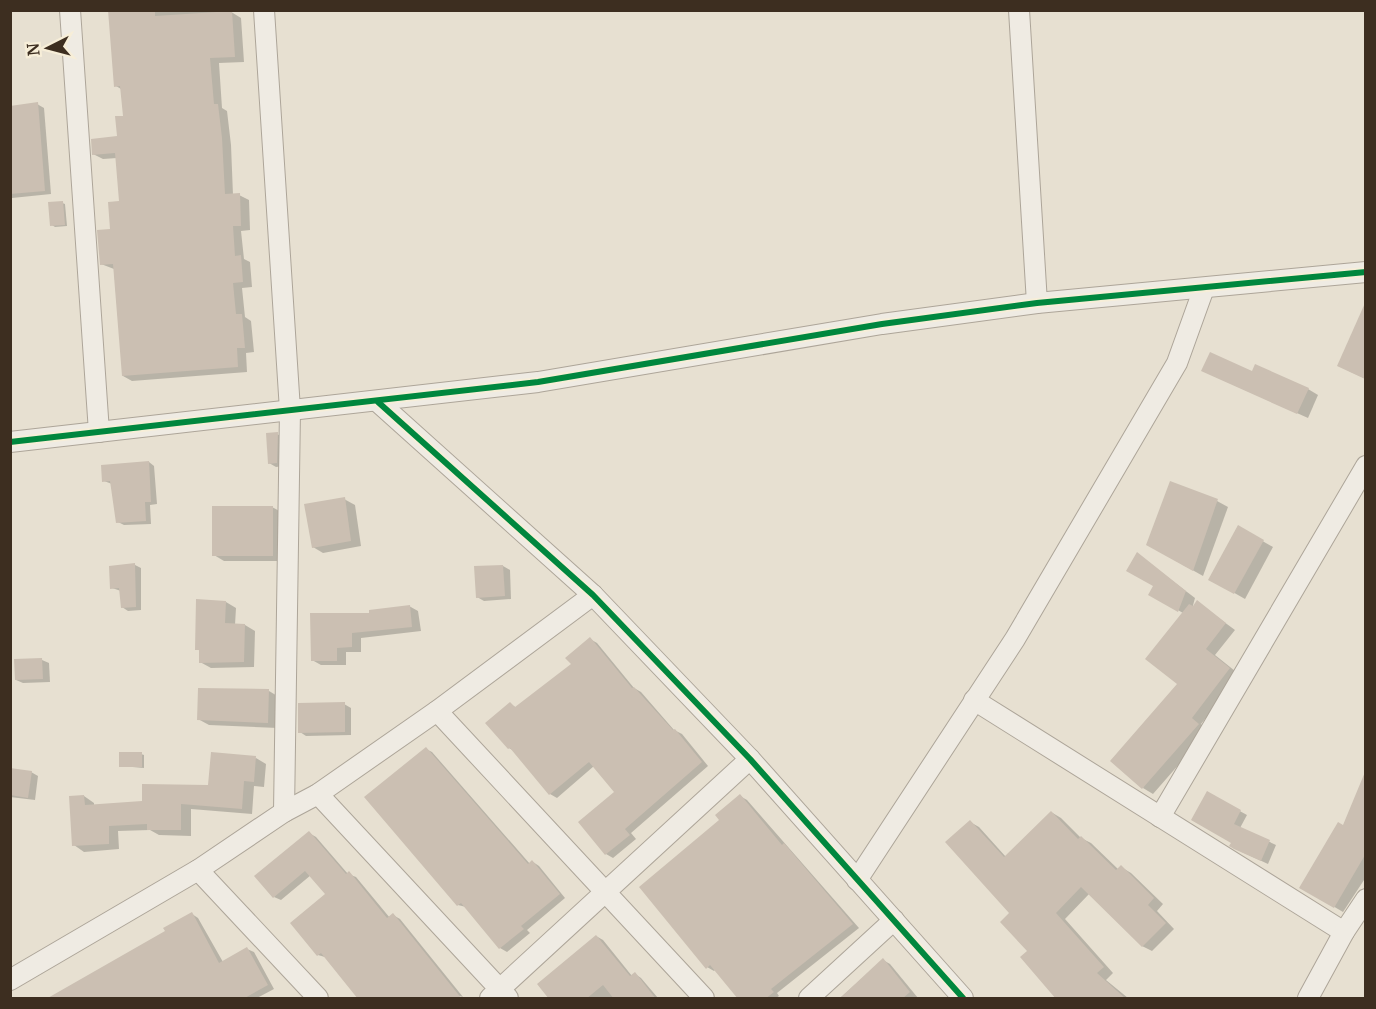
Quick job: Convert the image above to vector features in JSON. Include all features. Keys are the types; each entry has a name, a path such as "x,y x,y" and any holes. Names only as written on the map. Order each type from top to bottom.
{"street":[{"path":"70,10 99,432"},
{"path":"264,10 290,410 284,812"},
{"path":"1020,10 1037,303"},
{"path":"10,442 378,402 538,382 882,324 1037,303 1365,272"},
{"path":"856,880 1015,639 1177,363 1204,288"},
{"path":"378,402 593,595 750,759 963,999"},
{"path":"1160,817 1365,466"},
{"path":"10,980 198,870 284,812 318,794 437,711 593,595"},
{"path":"974,700 1344,932"},
{"path":"437,711 704,999"},
{"path":"318,794 499,996 606,892 750,759"},
{"path":"198,870 311,997"},
{"path":"1308,999 1344,932 1365,899"},
{"path":"809,999 894,920"}],"building":[{"path":"108,10 155,10 155,16 232,11 235,57 210,58 214,104 218,104 222,138 225,194 240,193 241,226 233,226 235,256 241,255 243,282 233,283 236,314 242,314 245,348 237,348 238,367 122,376 113,264 100,265 97,230 110,229 108,202 119,201 115,153 92,155 91,139 117,136 115,116 123,116 120,86 114,87"},
{"path":"38,102 45,191 10,194 10,106"},
{"path":"63,201 65,225 50,226 48,202"},
{"path":"1365,303 1365,379 1337,366"},
{"path":"1210,352 1252,371 1255,364 1309,388 1297,414 1201,371"},
{"path":"278,432 277,463 268,464 266,433"},
{"path":"149,461 151,502 145,502 146,521 116,523 110,481 102,482 101,465"},
{"path":"1170,481 1218,499 1193,571 1146,545"},
{"path":"345,497 351,541 312,548 304,504"},
{"path":"212,506 273,506 273,556 212,556"},
{"path":"1238,525 1264,540 1234,594 1208,580"},
{"path":"1137,552 1186,591 1178,612 1148,595 1153,586 1126,571"},
{"path":"135,563 136,607 121,608 119,588 110,589 109,566"},
{"path":"503,565 505,596 476,598 474,566"},
{"path":"196,599 226,601 225,623 245,624 244,662 199,663 199,650 195,650"},
{"path":"1197,600 1226,623 1206,649 1230,668 1192,718 1199,724 1142,789 1110,761 1177,684 1145,659 1189,604 1193,606"},
{"path":"410,605 412,627 352,633 352,647 337,648 337,661 311,661 310,613 369,613 369,610"},
{"path":"590,637 632,688 634,687 673,730 675,729 702,762 625,829 630,835 605,855 578,822 614,792 589,762 549,795 510,748 508,749 485,723 510,702 515,707 571,664 565,658"},
{"path":"42,658 43,679 15,680 14,659"},
{"path":"198,688 269,689 268,723 197,720"},
{"path":"345,702 345,732 298,733 298,703"},
{"path":"426,747 528,864 532,860 560,894 521,926 524,929 499,949 461,903 457,906 364,797"},
{"path":"119,752 142,752 142,767 119,767"},
{"path":"211,752 256,756 254,782 244,781 242,809 181,804 181,830 147,830 147,824 109,826 109,844 72,846 69,796 84,795 85,805 142,801 142,784 208,785"},
{"path":"10,768 32,771 28,798 10,795"},
{"path":"1365,772 1365,855 1334,908 1299,888 1338,822 1343,825"},
{"path":"1207,791 1241,810 1234,824 1270,840 1261,861 1234,849 1229,846 1231,843 1191,820"},
{"path":"740,794 853,924 771,989 774,992 765,999 738,999 710,965 706,969 639,887 719,820 715,815"},
{"path":"1051,811 1078,839 1081,836 1116,870 1121,865 1154,898 1148,905 1166,923 1142,947 1081,887 1056,913 1104,967 1097,973 1126,999 1056,999 1020,957 1027,951 1000,922 1009,913 945,842 970,820 1004,857"},
{"path":"309,831 346,874 349,871 387,918 393,913 462,999 358,999 321,953 317,956 290,923 325,894 305,871 273,898 254,876"},
{"path":"192,912 219,963 247,947 268,985 243,999 46,999 165,931 163,928"},
{"path":"596,935 630,976 635,972 656,999 614,999 603,985 586,999 549,999 537,984"},
{"path":"883,958 910,992 902,999 839,999"}],"cycle path":[{"path":"10,442 538,382 882,324 1037,303 1366,272"},
{"path":"378,402 593,595 750,759 963,998"}]}
